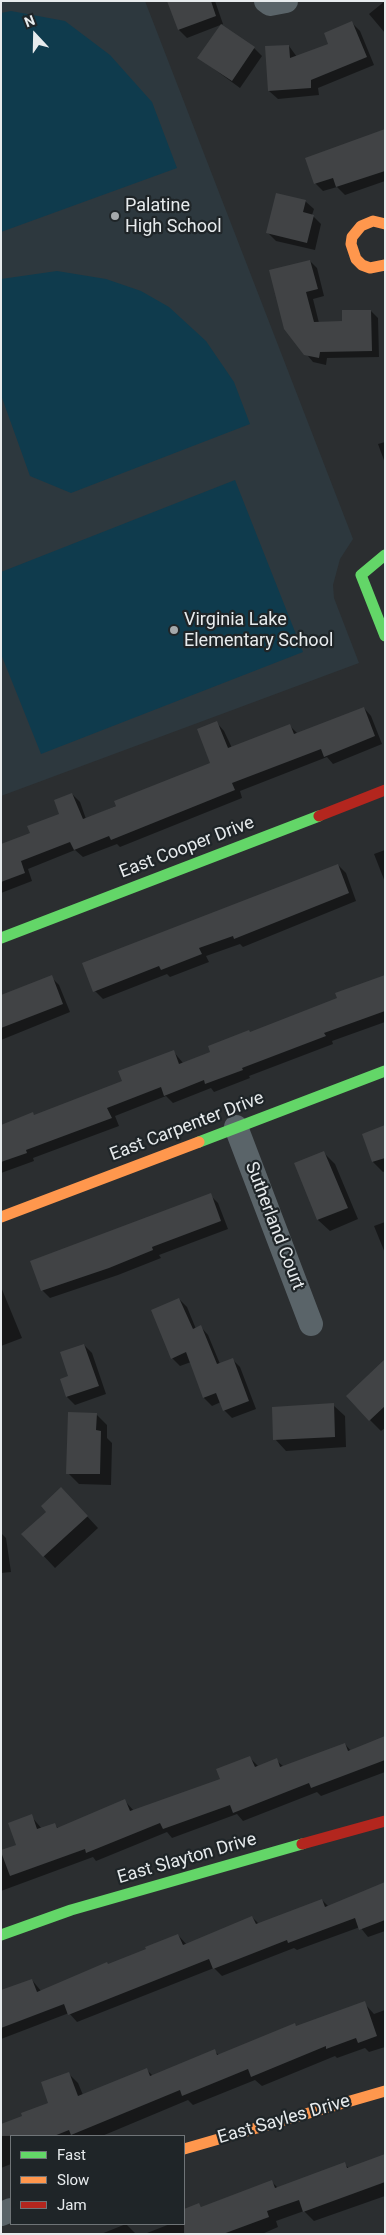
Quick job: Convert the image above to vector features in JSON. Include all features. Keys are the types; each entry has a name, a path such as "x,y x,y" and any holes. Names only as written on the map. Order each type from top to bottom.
{"street":[{"path":"266,1 270,4 286,1"},
{"path":"385,224 373,221 360,226 352,237 351,244 356,259 362,265 370,268 385,265"},
{"path":"385,555 362,575 385,636"},
{"name":"East Cooper Drive","path":"1,938 385,790"},
{"name":"East Carpenter Drive","path":"1,1218 385,1071"},
{"name":"Sutherland Court","path":"236,1127 311,1324"},
{"name":"East Slayton Drive","path":"1,1935 71,1910 385,1821"},
{"name":"East Sayles Drive","path":"185,2149 385,2091"}],"shaded area":[{"path":"1,1 145,1 353,539 340,559 333,585 334,598 359,663 1,796"},
{"path":"11,11 65,21 110,55 152,102 177,168 1,232 1,13"},
{"path":"57,271 106,279 141,291 169,307 206,341 234,382 250,424 71,493 30,476 1,395 1,279"},
{"name":"Virginia Lake Elementary School","path":"235,480 303,652 41,754 1,654 1,572"}],"building":[{"path":"167,1 211,1 216,16 178,30"},
{"path":"352,21 367,57 311,80 311,88 268,91 265,46 289,45 290,58 328,44 324,33"},
{"path":"221,24 255,47 232,81 197,58"},
{"path":"385,129 385,171 336,187 333,178 314,184 305,158"},
{"path":"276,193 306,200 303,212 314,215 307,243 266,233"},
{"path":"310,260 318,289 306,292 314,322 342,321 342,310 371,310 372,351 320,352 319,358 304,355 284,329 269,270"},
{"path":"364,707 375,736 324,757 321,749 232,783 235,790 111,840 109,836 74,850 70,842 21,861 25,873 1,882 1,844 30,833 27,826 59,814 54,800 72,793 83,819 116,806 114,801 210,763 197,729 217,721 228,748 290,724 294,734"},
{"path":"338,864 349,893 234,939 233,936 199,948 202,954 161,970 159,966 93,992 82,963"},
{"path":"52,975 63,1004 1,1028 1,995"},
{"path":"385,975 385,1011 324,1033 326,1036 205,1084 204,1080 164,1096 161,1087 107,1108 112,1118 26,1150 27,1153 1,1162 1,1125 33,1112 34,1115 122,1081 118,1071 174,1050 179,1064 210,1052 208,1046 249,1030 250,1032 337,998 335,993"},
{"path":"385,1125 385,1158 372,1162 362,1134"},
{"path":"324,1151 348,1208 317,1220 294,1163"},
{"path":"211,1193 221,1221 152,1247 153,1250 109,1268 41,1291 30,1261"},
{"path":"179,1298 193,1329 201,1325 217,1364 233,1358 249,1401 223,1411 216,1393 203,1398 186,1352 171,1359 151,1310"},
{"path":"84,1344 99,1386 66,1397 60,1379 68,1376 60,1352"},
{"path":"385,1359 385,1406 369,1421 346,1396"},
{"path":"334,1403 335,1437 273,1440 272,1407"},
{"path":"68,1412 97,1413 96,1430 101,1431 100,1474 66,1474"},
{"path":"61,1487 88,1516 43,1557 21,1534 46,1512 41,1506"},
{"path":"385,1736 385,1760 311,1788 309,1783 233,1813 230,1805 163,1829 160,1823 86,1853 85,1849 10,1876 1,1852 1,1850 16,1845 8,1823 32,1814 37,1829 55,1823 57,1828 125,1799 130,1811 220,1779 216,1769 250,1756 255,1767 277,1758 280,1767 345,1743 348,1751"},
{"path":"385,1882 385,1920 359,1930 355,1918 288,1943 287,1940 213,1969 209,1959 68,2015 64,2004 1,2028 1,1990 32,1979 37,1992 107,1962 108,1964 146,1949 145,1947 178,1934 183,1945 252,1916 256,1924 322,1899 325,1907"},
{"path":"365,2001 377,2036 358,2043 356,2038 326,2049 326,2046 251,2077 248,2069 182,2096 180,2090 71,2135 69,2130 56,2135 1,2136 1,2124 22,2116 21,2113 48,2103 41,2082 69,2072 78,2096 147,2068 150,2076 215,2049 217,2055 295,2023 296,2026"},
{"path":"385,2154 385,2182 303,2212 299,2200 267,2211 269,2217 223,2234 184,2234 185,2209 199,2203 201,2207 272,2180 275,2188 345,2162 347,2168"}],"traffic: fast":[{"path":"385,555 361,575 385,636"},
{"path":"1,938 319,816"},
{"path":"199,1142 385,1071"},
{"path":"1,1935 71,1910 302,1844"}],"traffic: slow":[{"path":"385,224 373,221 361,226 352,237 351,244 356,259 362,265 370,268 385,265"},
{"path":"1,1217 199,1142"},
{"path":"185,2149 385,2091"}],"traffic: jam":[{"path":"319,816 385,790"},
{"path":"302,1844 385,1821"}],"place":[{"name":"Palatine High School","path":"115,216"},
{"name":"Virginia Lake Elementary School","path":"174,630"}]}
